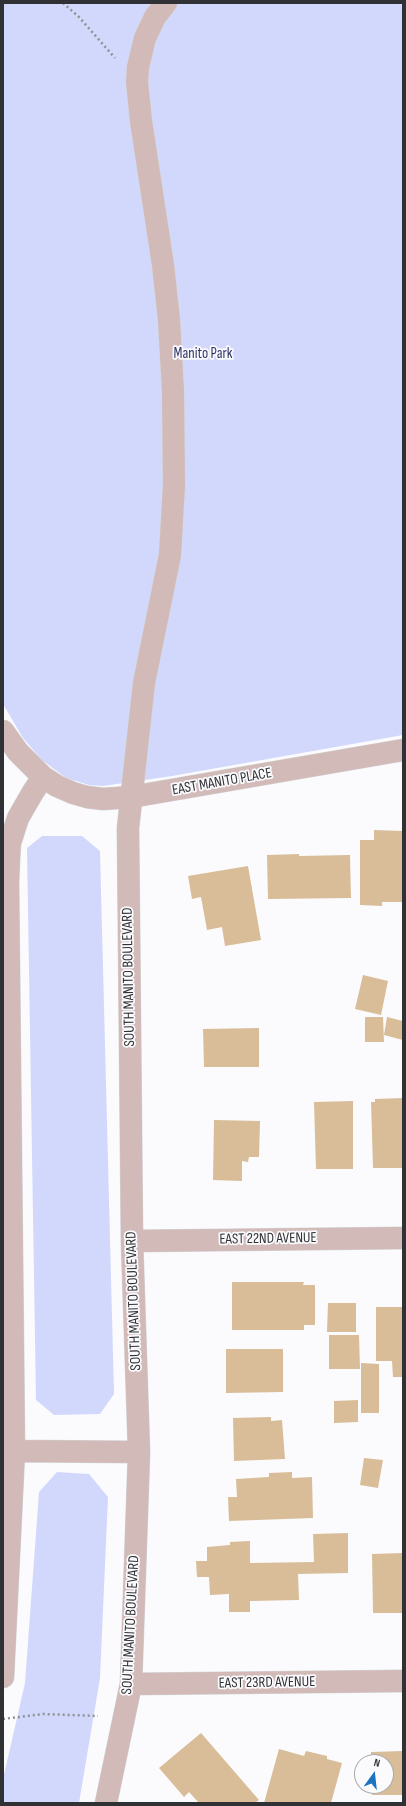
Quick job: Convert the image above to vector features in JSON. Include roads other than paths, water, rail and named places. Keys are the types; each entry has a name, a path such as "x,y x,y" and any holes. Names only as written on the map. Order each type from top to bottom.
{"street":[{"name":"SOUTH MANITO BOULEVARD","path":"106,1803 131,1684 139,1452 132,1242 127,848 131,797 144,683 170,555 174,515 175,447 171,353 156,210 139,106 137,82 139,60 146,38 155,17 166,3"},
{"name":"EAST MANITO PLACE","path":"3,731 18,752 43,777 57,786 87,797 103,799 131,797 403,750"},
{"path":"3,1678 9,1449 8,882 10,843 14,830 24,806 43,777"},
{"name":"EAST 22ND AVENUE","path":"132,1242 403,1238"},
{"path":"9,1449 139,1452"},
{"name":"EAST 23RD AVENUE","path":"131,1684 403,1681"}],"park label":[{"name":"Manito Park","path":"203,354"}]}
